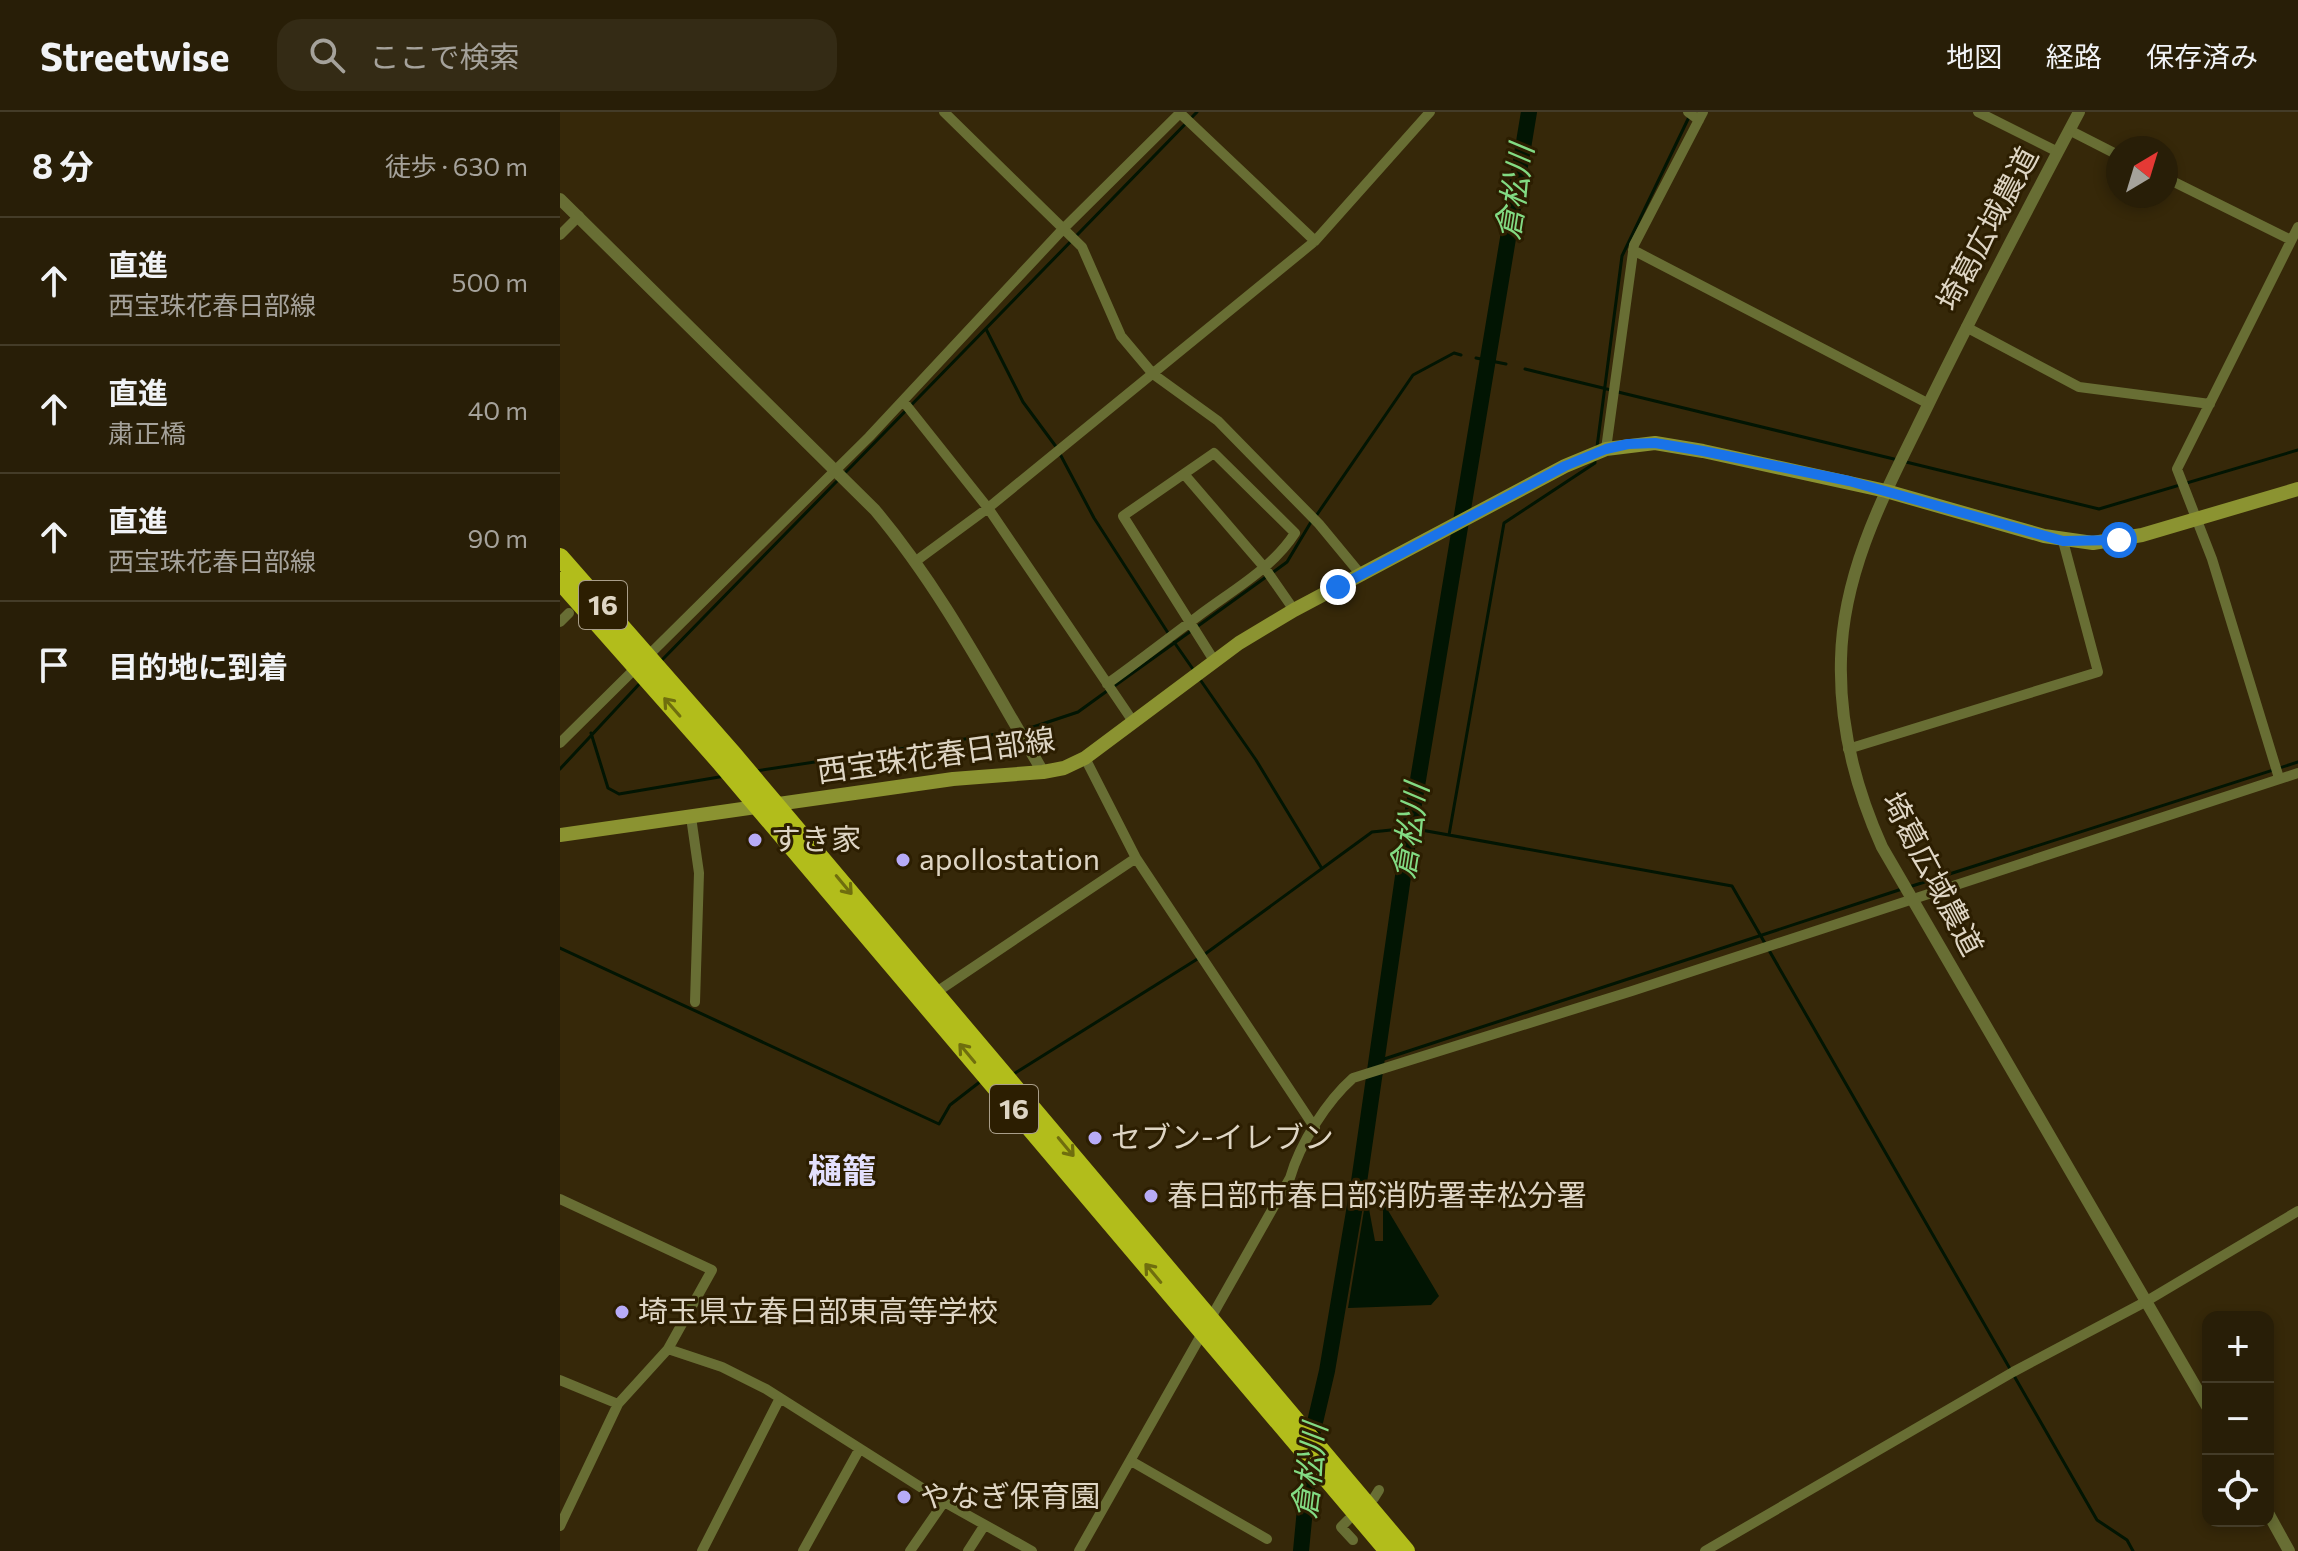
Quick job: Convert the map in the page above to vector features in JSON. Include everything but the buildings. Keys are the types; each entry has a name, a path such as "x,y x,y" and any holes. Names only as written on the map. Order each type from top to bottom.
{"highway":[{"name":"16","path":"560,557 641,660 1207,1325"},
{"name":"16","path":"560,581 641,660"},
{"name":"16","path":"767,805 935,993 1332,1475 1388,1551"},
{"name":"16","path":"1332,1475 1406,1551"}],"main road":[{"path":"1606,449 1655,443 1886,491 2063,541 2119,540 2298,489"},
{"name":"西宝珠花春日部線","path":"560,835 953,779 1064,768 1085,758 1132,720 1294,610 1495,503 1606,449"}],"street":[{"path":"944,112 1070,235 1121,336 1153,374 1218,421 1319,524 1362,576"},
{"path":"916,561 988,508 1315,241 1430,112"},
{"path":"1978,112 2058,152"},
{"name":"埼葛広域農道","path":"2079,112 1966,327 1886,491 1849,594 1841,659 1848,749 1863,805 1911,899 2202,1397"},
{"path":"1606,449 1633,250 1696,115"},
{"path":"560,743 1070,235 1184,117 1315,241"},
{"path":"2069,130 2106,149"},
{"path":"2178,184 2291,240"},
{"path":"560,199 875,510 916,561 1024,734 1043,772"},
{"path":"560,235 579,216"},
{"path":"2279,778 2241,659 2237,635 2177,469 2298,227"},
{"path":"1633,250 1929,404"},
{"path":"1966,327 2079,387 2210,404"},
{"path":"903,401 988,508 1132,720"},
{"path":"1107,684 1190,622 1264,567 1281,556 1295,533 1214,453 1123,516 1190,622 1215,662"},
{"path":"1184,474 1264,567 1294,610"},
{"path":"1848,749 2098,672 2063,541"},
{"path":"560,622 569,613"},
{"path":"1085,758 1136,858 1315,1128"},
{"path":"1079,1551 1315,1128 1335,1094 1353,1078 2298,773"},
{"path":"691,817 699,873 695,1002"},
{"path":"935,993 1136,858"},
{"path":"560,1199 712,1270 668,1349 618,1404 560,1526"},
{"path":"1705,1551 2009,1374 2145,1302 2298,1211"},
{"path":"668,1349 739,1374 984,1526 1011,1546 1032,1551"},
{"path":"560,1380 618,1404"},
{"path":"702,1551 780,1398"},
{"path":"803,1551 859,1450"},
{"path":"1131,1461 1267,1539"},
{"path":"560,1497 571,1501"},
{"path":"910,1551 944,1502"},
{"path":"1348,1520 1341,1527 1353,1540"},
{"path":"2274,1524 2289,1551"},
{"path":"968,1551 984,1526"}],"shaded area":[{"path":"1383,1202 1439,1296 1431,1305 1348,1308 1364,1210 1369,1209 1375,1241 1383,1241"}],"waterway":[{"path":"843,475 1197,112"},
{"name":"倉松川","path":"1301,1551 1312,1435 1327,1371 1359,1182 1410,828 1529,112"},
{"path":"1597,447 1622,256 1690,115"},
{"path":"986,329 1023,402 1057,448"},
{"path":"1316,516 1413,375 1454,353 1461,355"},
{"name":"倉松川","path":"1476,358 1506,364"},
{"path":"1525,369 1611,390"},
{"path":"1618,392 1898,460"},
{"path":"1906,462 2099,509 2298,450"},
{"path":"1060,454 1094,518 1170,636"},
{"path":"1449,835 1504,523 1595,463 1595,458"},
{"path":"661,661 837,481"},
{"path":"1272,573 1287,562 1311,522"},
{"path":"1198,626 1266,577"},
{"path":"1113,687 1191,631"},
{"path":"1174,642 1195,672"},
{"path":"1199,678 1256,760 1321,867"},
{"path":"560,769 642,681"},
{"path":"1024,730 1078,712 1107,691"},
{"path":"756,771 1017,731"},
{"path":"591,733 608,788 619,794 725,776"},
{"path":"1909,887 2298,762"},
{"path":"1205,954 1372,832 1410,828 1732,886 2097,1520 2127,1540 2133,1551"},
{"path":"1375,1062 1902,889"},
{"path":"560,948 939,1124 950,1105 981,1081"},
{"path":"1012,1075 1199,958"}],"place":[{"name":"すき家","path":"755,840"},
{"name":"apollostation","path":"903,860"},
{"name":"セブン-イレブン","path":"1095,1138"},
{"name":"春日部市春日部消防署幸松分署","path":"1151,1196"},
{"name":"埼玉県立春日部東高等学校","path":"622,1312"},
{"name":"やなぎ保育園","path":"904,1497"}],"district":[{"name":"樋籠","path":"842,1171"}],"route":[{"path":"1338,587 1565,466 1606,449 1628,444 1655,443 1703,451 1849,481 2063,541 2093,543 2119,540"}]}
